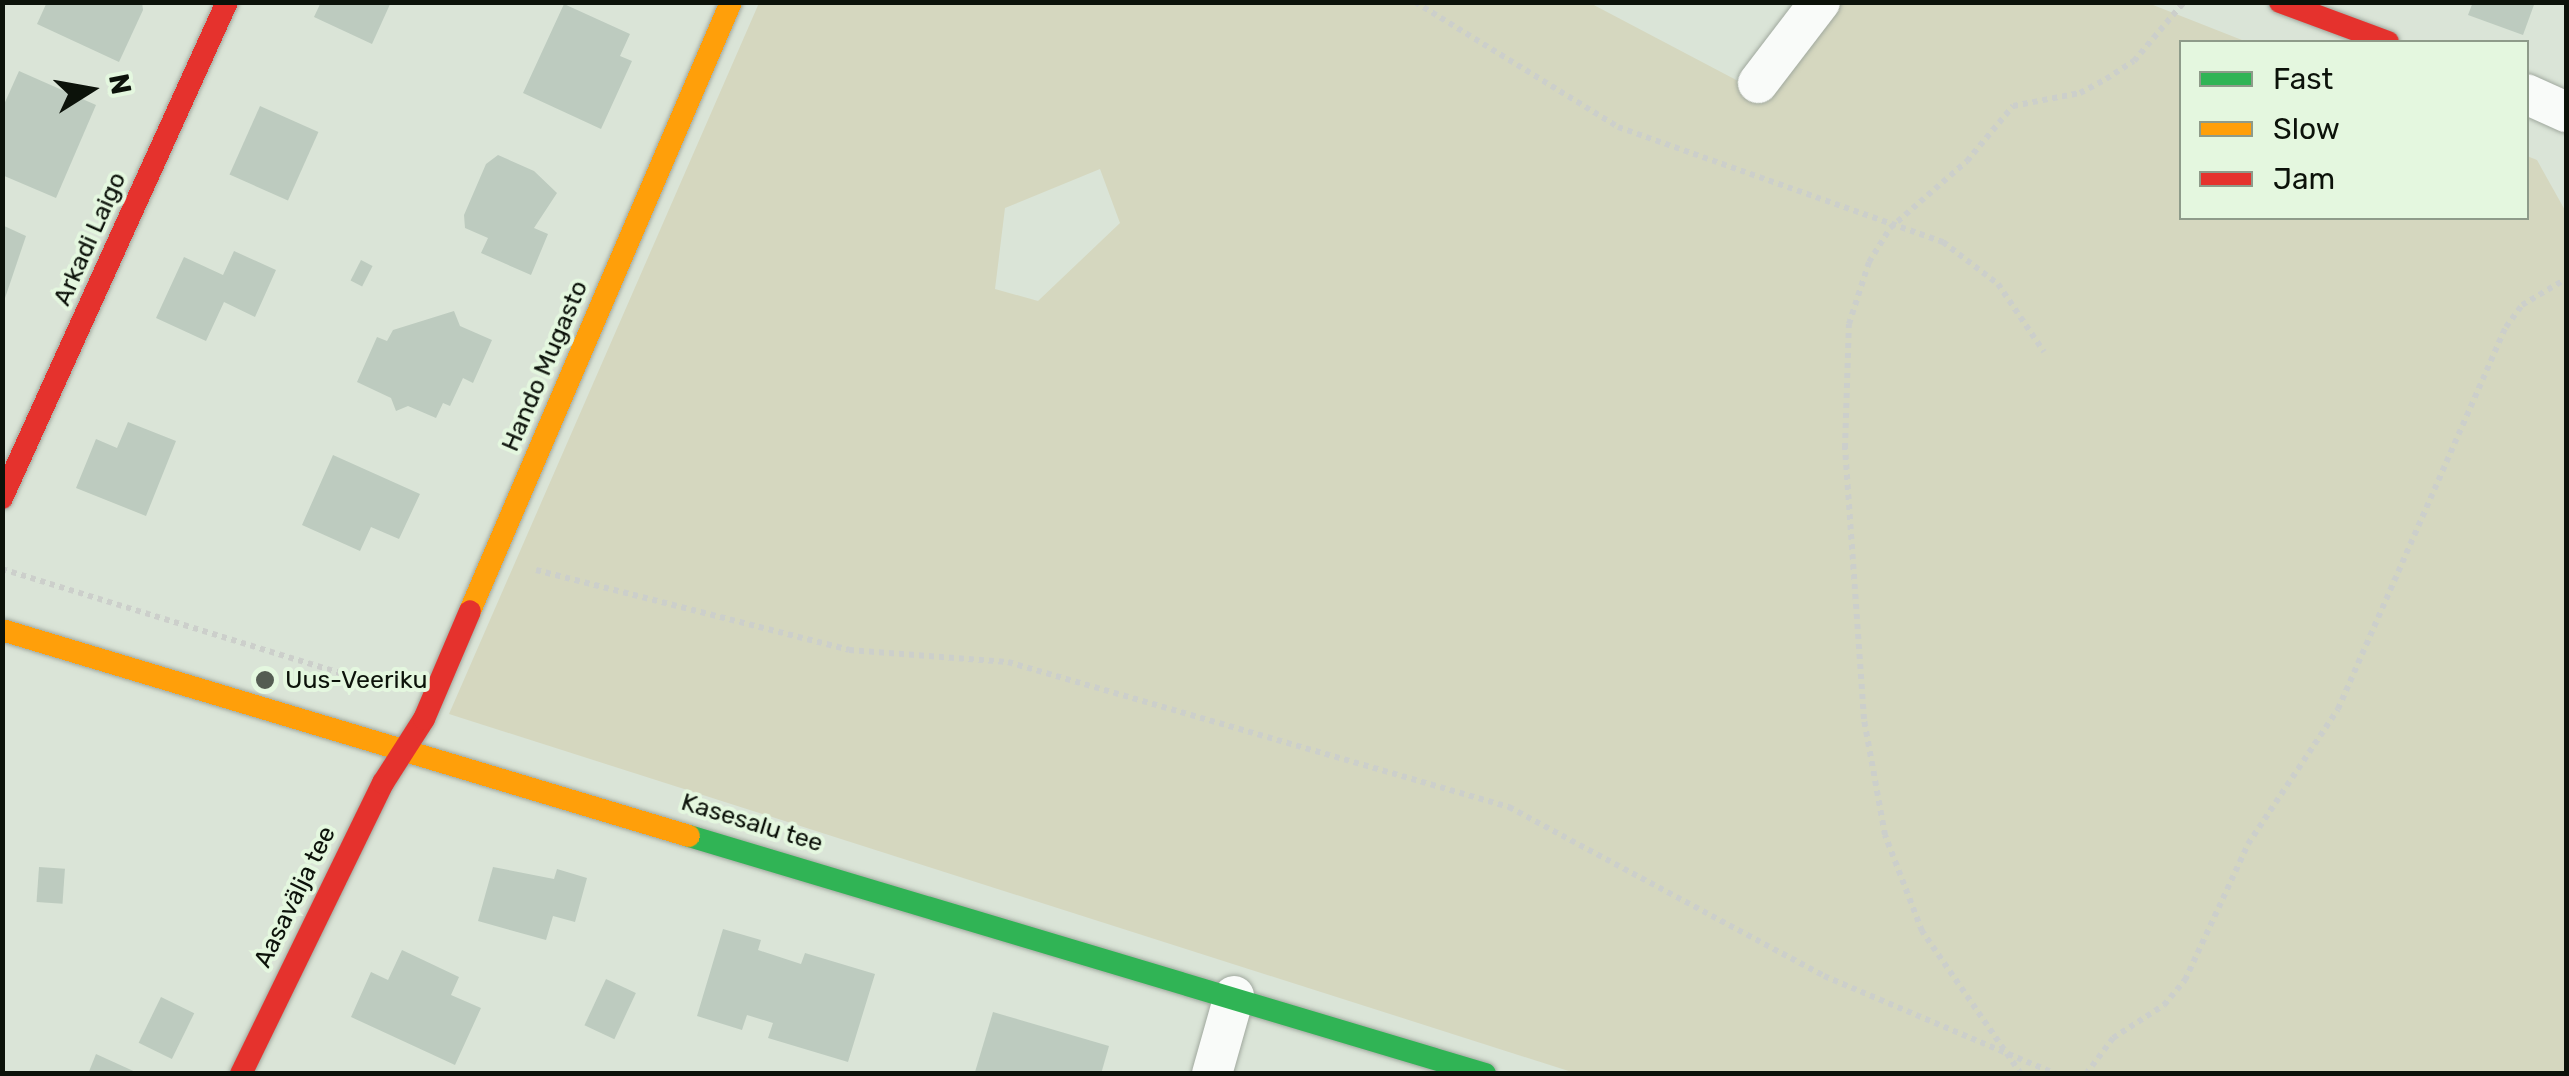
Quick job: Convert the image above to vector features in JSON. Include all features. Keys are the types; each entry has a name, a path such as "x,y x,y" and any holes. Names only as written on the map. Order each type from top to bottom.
{"street":[{"name":"Arkadi Laigo","path":"2,498 227,2"},
{"name":"Hando Mugasto","path":"402,746 424,719 731,2"},
{"path":"1758,84 1820,2"},
{"path":"2280,2 2383,40"},
{"path":"2529,95 2566,112"},
{"name":"Kasesalu tee","path":"2,630 402,746 1484,1074"},
{"name":"Aasavälja tee","path":"240,1074 402,746"},
{"path":"1212,1074 1234,996"}],"path":[{"path":"1414,2 1618,127 1896,221 1968,257 1998,284 2044,352"},
{"path":"2022,1074 2010,1050 1922,932 1885,835 1864,719 1842,381 1857,291 1896,221 1968,162 2014,106 2080,93 2106,79 2134,61 2184,2"},
{"path":"2086,1074 2113,1038 2164,1004 2185,980 2248,844 2338,709 2506,327 2522,306 2566,279"},
{"path":"529,568 849,650 1008,662 1508,807 1824,976 2010,1050 2056,1074"},
{"path":"2,569 365,681 401,676"}],"green space":[{"path":"759,3 1590,3 1740,82 1803,3 2148,3 2242,40 2179,40 2179,220 2529,220 2529,157 2537,160 2566,212 2566,1073 1575,1073 449,714","holes":["1100,169 1120,223 1038,301 995,289 1005,208"]}],"building":[{"path":"47,2 142,2 143,10 119,62 37,24"},
{"path":"321,2 391,2 372,44 314,17"},
{"path":"2473,2 2535,2 2523,35 2468,15"},
{"path":"564,4 630,34 620,56 632,61 601,129 523,93"},
{"path":"19,71 96,105 56,198 2,175 2,109"},
{"path":"260,106 318,132 288,201 229,175"},
{"path":"498,155 534,171 557,193 534,228 548,234 531,275 481,253 488,238 465,228 464,215 486,164"},
{"path":"2,225 26,236 2,307"},
{"path":"234,251 276,270 255,317 224,302 206,341 156,318 184,257 223,275"},
{"path":"361,260 373,266 362,286 351,280"},
{"path":"454,311 460,326 492,340 473,383 463,378 450,406 443,403 436,418 408,406 396,411 391,398 357,382 377,337 387,341 393,330"},
{"path":"128,422 176,441 146,516 76,488 96,439 117,448"},
{"path":"333,455 420,494 399,539 371,527 360,551 302,525"},
{"path":"39,867 65,869 62,904 37,902"},
{"path":"493,867 554,879 557,869 587,878 575,922 553,916 546,940 478,921"},
{"path":"723,929 761,940 758,950 801,964 805,953 875,974 848,1062 768,1038 773,1023 747,1015 742,1030 697,1016"},
{"path":"402,950 459,977 451,995 481,1008 455,1065 351,1017 371,972 388,980"},
{"path":"606,979 636,993 614,1039 584,1025"},
{"path":"161,997 194,1013 172,1059 139,1043"},
{"path":"993,1012 1109,1046 1101,1074 975,1072"},
{"path":"96,1054 140,1074 88,1074"}],"traffic: fast":[{"path":"689,836 1485,1074"}],"traffic: slow":[{"path":"470,611 731,2"},
{"path":"2,630 689,836"}],"traffic: jam":[{"path":"2,498 227,2"},
{"path":"2280,2 2383,40"},
{"path":"241,1074 383,783 424,719 470,611"}],"place":[{"name":"Uus-Veeriku","path":"265,680"}]}
